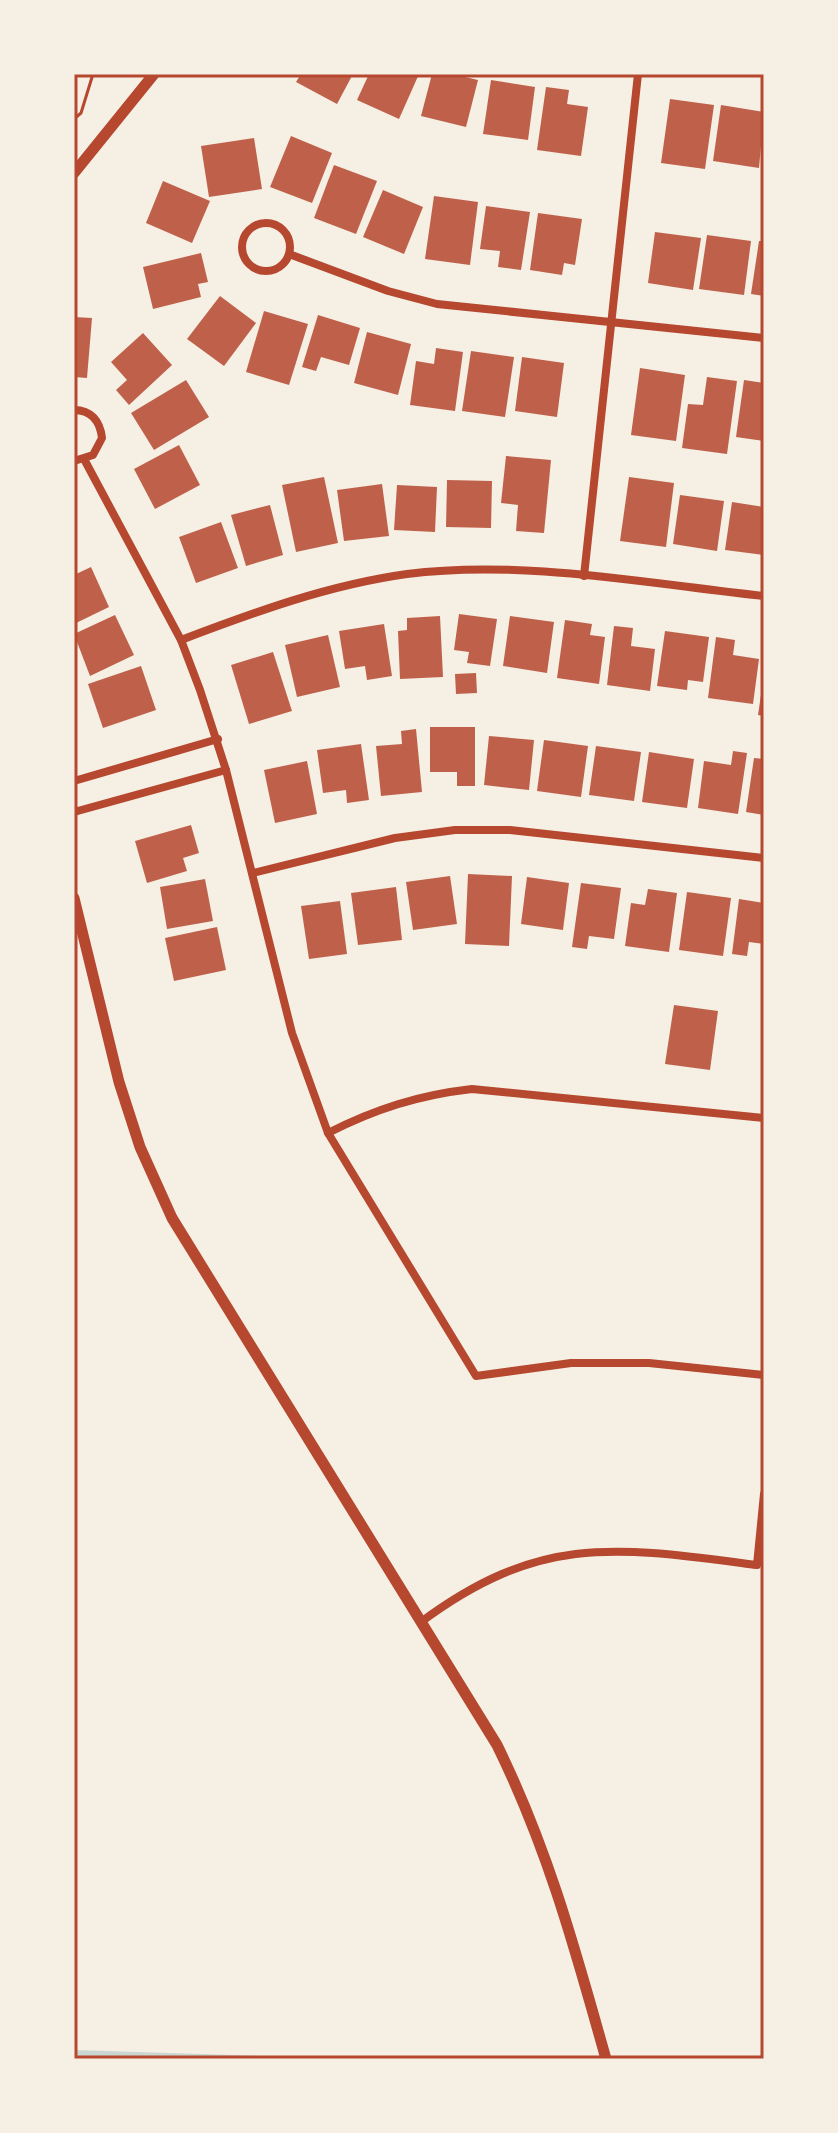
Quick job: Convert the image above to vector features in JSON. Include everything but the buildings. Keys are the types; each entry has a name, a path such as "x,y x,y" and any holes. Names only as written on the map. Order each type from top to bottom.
{"street":[{"path":"74,173 154,74"},
{"path":"584,576 638,74"},
{"path":"272,224 287,236 289,254 278,268 259,271 244,259 242,241 254,226 272,224"},
{"path":"289,254 388,291 437,304 764,338"},
{"path":"74,410 88,413 100,428 99,447 79,460 181,640 218,739 292,1033 328,1133 476,1376 571,1363 649,1363 764,1375"},
{"path":"181,640 273,605 340,586 396,576 498,571 584,576 764,596"},
{"path":"74,781 218,739"},
{"path":"74,812 226,770"},
{"path":"253,873 395,838 455,830 510,830 764,858"},
{"path":"74,898 119,1082 140,1147 172,1218 497,1745 530,1813 558,1891 606,2059"},
{"path":"328,1133 390,1104 433,1093 472,1089 764,1118"},
{"path":"421,1622 454,1598 497,1575 544,1558 592,1550 649,1551 757,1565 764,1494"}],"path":[{"path":"74,119 85,104 93,74"}],"waterway":[{"path":"74,2053 260,2059"}]}
